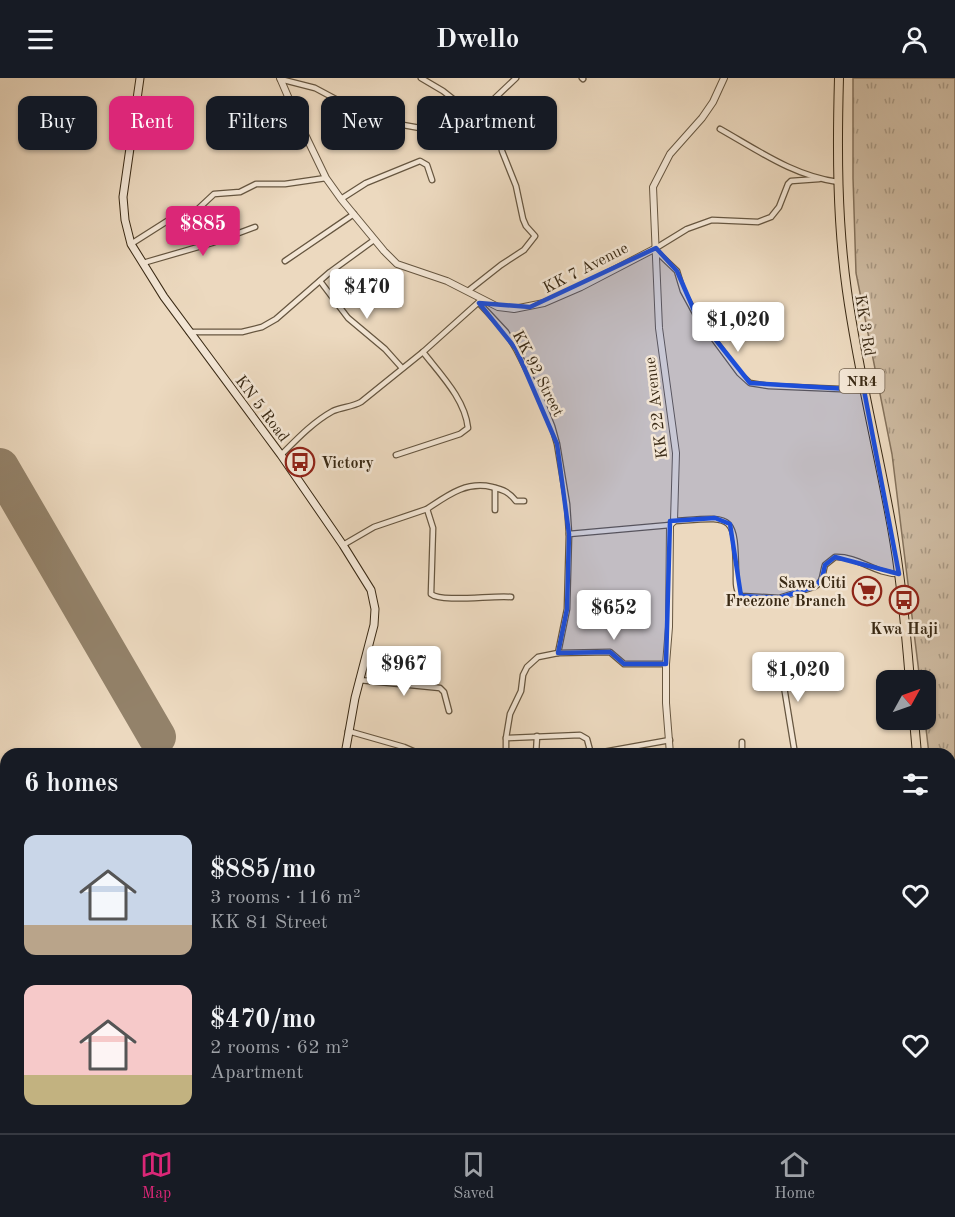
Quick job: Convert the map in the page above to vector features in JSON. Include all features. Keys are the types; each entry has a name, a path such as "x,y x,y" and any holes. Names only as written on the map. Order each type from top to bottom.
{"highway":[{"name":"KK 3 Rd","path":"839,78 838,182 847,289 899,574 909,670"},
{"path":"915,730 916,748"}],"main road":[{"name":"KN 5 Road","path":"140,78 123,197 125,220 131,244 164,297 281,455 344,545 370,590 375,609 374,625 346,748"}],"street":[{"path":"280,78 315,88 375,120 417,127"},
{"name":"KK 7 Avenue","path":"280,78 326,178 374,240 398,264 439,277 468,291 480,301 498,308 514,309 544,303 656,249"},
{"path":"421,78 449,96"},
{"path":"498,96 516,78"},
{"name":"KK 22 Avenue","path":"670,748 666,703 666,664 676,453 659,328 653,187 670,154 713,102 724,78"},
{"path":"720,129 780,163 819,179"},
{"path":"468,291 501,265 525,250 535,236 523,219 516,186 502,150"},
{"path":"340,199 366,183 420,161 427,165 432,180"},
{"path":"131,244 172,218 203,206 214,194 240,192 256,184 285,184 326,178"},
{"path":"838,182 819,179 791,181 776,213 764,220 758,222 712,220 673,236 656,249 677,271 689,304 726,357 750,383 769,386 864,390"},
{"path":"285,261 354,214"},
{"path":"143,263 212,243 255,227"},
{"path":"189,332 242,332 262,327 276,319 320,281 374,240"},
{"path":"320,281 348,318 385,349 402,368"},
{"path":"281,455 324,416 361,402 423,352 480,301"},
{"name":"KK 92 Street","path":"480,301 513,344 540,396 552,426 567,504 569,534 567,609 558,653"},
{"path":"396,455 460,434 468,428 460,404 450,386 423,352"},
{"path":"344,545 374,527 427,509 468,486 507,491 516,501 524,501"},
{"path":"495,488 495,510"},
{"path":"427,509 433,528 431,594 438,598 511,597"},
{"path":"569,534 715,519 724,520 733,530 736,588 741,596 779,598 819,584 825,565 835,557 853,559 883,573 899,574"},
{"path":"506,748 510,714 520,692 523,675 533,660 538,657 558,653 610,652 624,664 666,664"},
{"path":"779,656 794,748"},
{"path":"360,680 440,688 444,692 449,711"},
{"path":"348,731 406,748"},
{"path":"536,748 537,736"},
{"path":"506,738 584,736 590,748"},
{"path":"625,748 670,740"},
{"path":"742,742 742,748"}],"highlighted area":[{"path":"656,248 677,271 696,315 750,383 864,390 899,574 835,557 825,565 822,579 814,587 779,598 741,596 730,524 715,518 670,521 666,664 624,664 610,652 558,653 567,609 569,534 557,444 516,349 479,303 530,307"}],"green space":[{"path":"853,78 955,78 955,748 928,748 926,730 936,730 936,670 919,670 892,454 856,273"}],"runway":[{"path":"0,467 157,737"}],"place":[{"name":"Victory","path":"300,462"},
{"name":"Sawa Citi Freezone Branch","path":"867,591"},
{"name":"Kwa Haji","path":"904,600"}]}
